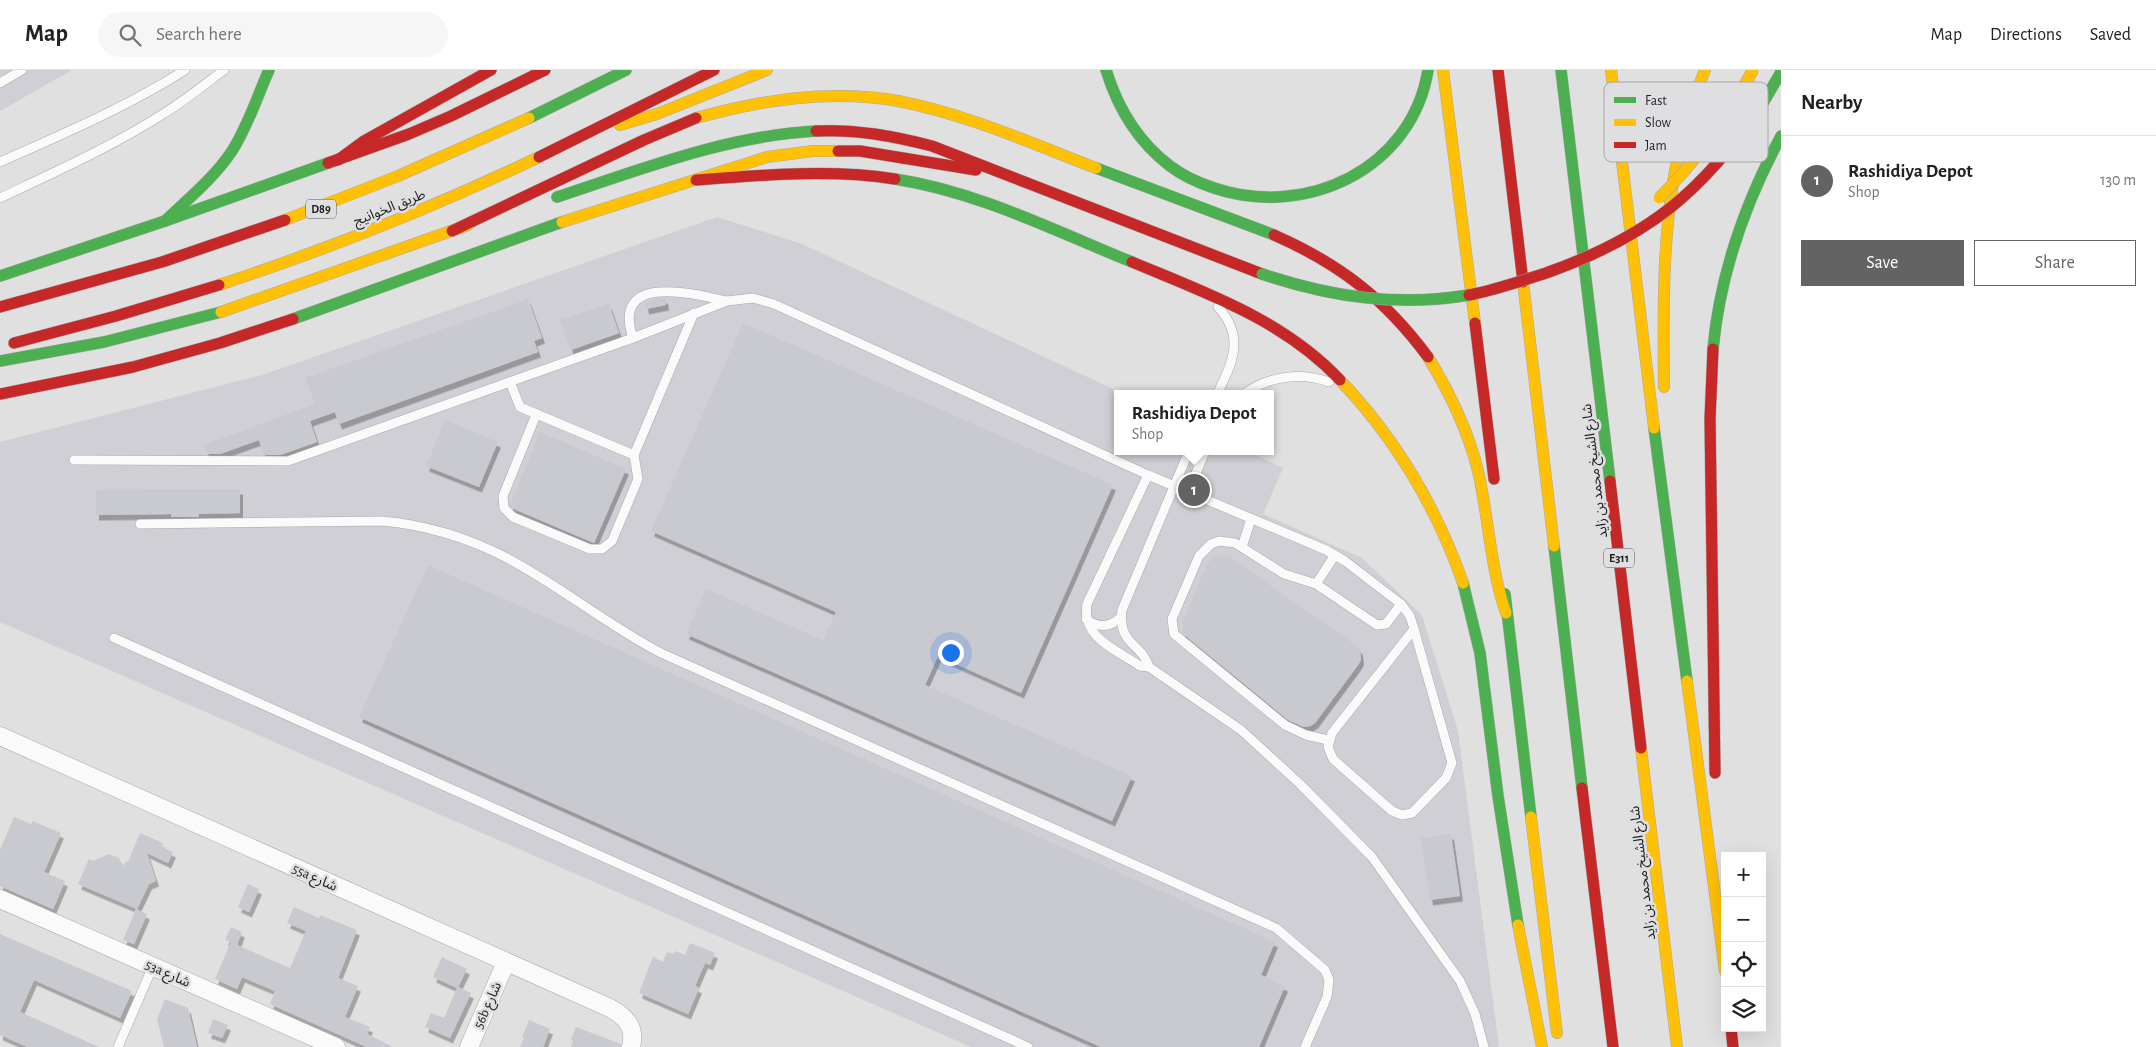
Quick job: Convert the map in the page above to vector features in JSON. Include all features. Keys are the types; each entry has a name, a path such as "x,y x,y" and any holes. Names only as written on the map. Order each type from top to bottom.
{"main road":[{"path":"165,221 209,178 232,151 251,116 269,70"},
{"path":"338,160 364,141 491,70"},
{"path":"0,276 165,221 409,134 451,116 545,70"},
{"name":"طريق الخوانيج","path":"0,307 151,266 252,234 318,210 455,153 626,70"},
{"name":"طريق الخوانيج","path":"0,346 148,307 284,263 392,222 477,186 714,70"},
{"path":"596,129 617,126 657,114 767,70"},
{"path":"1106,70 1111,87 1126,119 1146,146 1172,168 1194,181 1219,191 1255,198 1274,198 1292,197 1328,188 1360,173 1374,162 1388,150 1409,124 1423,95 1428,70"},
{"path":"1443,70 1496,494"},
{"path":"1498,70 1613,1047"},
{"name":"شارع الشيخ محمد بن زايد","path":"1561,70 1677,1047"},
{"path":"1701,82 1705,70"},
{"path":"1746,82 1753,70"},
{"path":"1768,95 1781,72"},
{"path":"452,231 670,128 723,110 778,100 838,96 897,101 955,115 1281,238 1304,248 1340,269 1374,295 1403,324 1429,358 1450,394 1467,432 1478,473 1493,569 1506,613"},
{"path":"0,361 104,342 223,311 541,202 725,144 784,132 814,129 866,131 904,136 1295,286 1364,300 1399,302 1469,296 1503,288 1576,263 1632,236 1667,212 1720,162"},
{"path":"1716,780 1711,421 1712,353 1718,311 1732,252 1756,186 1781,136"},
{"path":"0,394 133,367 220,343 328,308 529,233 767,158 813,151 836,150 883,154 1011,176"},
{"path":"1622,162 1646,369 1722,942"},
{"path":"1665,402 1664,304 1671,198 1678,162"},
{"path":"1650,206 1693,162"},
{"path":"696,180 817,173 883,177 916,182 980,200 1232,304 1276,328 1324,364 1356,397 1384,431 1422,490 1451,555 1471,613 1482,667 1495,781 1509,870 1542,1047"},
{"path":"1536,276 1614,236 1638,216"},
{"path":"1667,441 1678,605"},
{"path":"1498,512 1506,613 1558,1047"},
{"path":"1716,810 1717,900"},
{"path":"1731,1032 1733,1047"}],"street":[{"name":"55a شارع","path":"0,736 610,1008 628,1021 633,1036 631,1047"},
{"name":"53a شارع","path":"0,899 336,1047"},
{"name":"56b شارع","path":"469,1047 506,962"}],"lane":[{"path":"0,83 22,70"},
{"path":"0,162 134,100 185,70"},
{"path":"0,198 126,136 163,114 224,70"},
{"path":"1192,288 1213,301 1228,320 1232,332 1235,343 1234,355 1220,390"},
{"path":"633,338 628,324 628,314 631,306 640,296 667,291 726,301"},
{"path":"74,460 288,461 633,338 726,301 753,298 774,304 1148,475 1335,555 1401,604 1410,616 1414,629 1451,757 1451,768 1446,778 1412,813 1402,815 1397,814 1333,759 1329,753 1328,740 1414,629"},
{"path":"536,415 504,496 504,508 513,517 590,549 602,549 612,542 638,479 634,455 694,313"},
{"path":"1252,390 1269,381 1293,376 1307,376 1333,383 1356,397"},
{"path":"510,382 520,408 634,455"},
{"path":"1187,455 1125,602 1122,626 1128,642 1146,659 1150,667 1241,730 1300,784 1372,857 1460,982 1475,1014 1484,1047"},
{"path":"1188,492 1203,455"},
{"path":"1148,475 1086,604 1086,619 1096,637 1140,666 1150,667"},
{"path":"1242,546 1251,519"},
{"path":"140,524 382,521 412,524 437,530 486,548 524,568 623,632 661,653 1276,928 1325,970 1329,980 1327,997 1305,1047"},
{"path":"1328,740 1306,735 1285,725 1174,634 1172,619 1204,549 1211,544 1219,542 1235,543 1242,546 1284,574 1316,584 1377,625 1386,624 1401,604"},
{"path":"1316,584 1335,555"},
{"path":"1086,619 1097,626 1104,626 1117,622 1122,617"},
{"path":"114,638 1028,1047"},
{"path":"118,1047 153,966"}],"shaded area":[{"path":"0,70 72,70 0,111"},
{"path":"717,217 802,244 1115,390 1114,455 1256,455 1283,468 1263,514 1362,558 1422,615 1458,731 1499,1047 971,1047 0,622 0,442 262,375"}],"building":[{"path":"665,298 666,305 646,309 645,303"},
{"path":"528,299 542,338 534,341 538,352 339,424 335,412 310,421 317,442 280,455 264,455 259,440 220,454 207,454 204,445 315,404 305,378"},
{"path":"609,304 619,333 571,350 560,320"},
{"path":"743,323 1113,485 1021,693 938,656 925,685 1132,776 1112,821 686,634 706,589 823,640 836,612 651,531"},
{"path":"445,420 498,442 479,487 426,466"},
{"path":"540,432 626,469 594,543 514,509 510,505"},
{"path":"240,489 240,513 199,514 199,517 171,517 171,514 96,515 96,490"},
{"path":"1215,556 1230,557 1357,646 1360,650 1361,660 1358,665 1315,723 1310,726 1304,727 1288,720 1182,633 1183,621 1207,564"},
{"path":"428,565 1275,942 1261,975 1285,986 1259,1047 1101,1047 359,717"},
{"path":"14,817 31,824 33,821 61,833 44,872 65,881 53,909 0,886 0,850"},
{"path":"140,833 163,843 162,847 173,852 168,863 147,853 156,881 149,884 137,909 78,884 89,859 93,861 109,854 119,858 123,867 126,861 128,862"},
{"path":"1451,834 1460,896 1430,900 1421,838"},
{"path":"248,884 259,889 249,912 238,907"},
{"path":"294,907 319,918 320,915 357,930 338,978 358,986 345,1017 370,1027 367,1034 393,1047 367,1047 270,1004 275,991 242,977 237,989 215,979 231,942 225,940 231,927 242,932 237,945 232,943 290,968 306,931 287,923"},
{"path":"136,909 147,914 134,944 123,940"},
{"path":"0,934 132,991 120,1018 34,980 20,1012 99,1047 28,1047 0,1035"},
{"path":"690,943 715,953 710,965 705,963 695,986 699,988 688,1014 639,993 653,957 663,962 667,952 673,954 675,951 685,955"},
{"path":"442,957 467,969 458,987 471,993 450,1038 425,1027 431,1013 444,1018 457,988 433,977"},
{"path":"165,999 188,1008 197,1047 164,1047 157,1019"},
{"path":"213,1019 228,1025 222,1038 208,1033"},
{"path":"529,1020 550,1029 543,1047 520,1047"},
{"path":"576,1027 621,1044 621,1047 571,1047 573,1040 571,1039"}],"traffic: fast":[{"path":"165,221 209,179 232,151 248,122 269,70"},
{"path":"529,118 626,70"},
{"path":"1106,70 1116,98 1138,135 1158,156 1175,170 1214,188 1249,196 1284,197 1318,190 1350,178 1378,159 1401,135 1418,105 1428,70"},
{"path":"1561,70 1610,481"},
{"path":"1768,94 1781,72"},
{"path":"557,197 685,155 750,139 816,131"},
{"path":"1768,161 1781,136"},
{"path":"1713,349 1716,321 1728,266 1736,239 1768,162"},
{"path":"0,276 165,221 328,163"},
{"path":"1096,168 1274,235"},
{"path":"895,179 957,193 987,203 1132,262"},
{"path":"293,319 562,222"},
{"path":"1262,274 1313,289 1364,298 1416,300 1469,295"},
{"path":"0,361 104,342 221,312"},
{"path":"1654,428 1687,681"},
{"path":"1554,546 1582,788"},
{"path":"1463,583 1480,653 1498,796 1518,925"},
{"path":"1505,594 1531,817"}],"traffic: slow":[{"path":"620,125 657,114 767,70"},
{"path":"1443,70 1475,323"},
{"path":"1611,70 1612,82"},
{"path":"1701,82 1705,70"},
{"path":"1746,82 1753,70"},
{"path":"696,118 745,106 796,98 847,96 898,101 973,121 1096,168"},
{"path":"285,220 398,176 529,118"},
{"path":"562,222 767,157 813,151 838,151"},
{"path":"219,285 381,226 539,157"},
{"path":"1622,162 1654,428"},
{"path":"1664,387 1665,266 1670,206 1677,162"},
{"path":"1659,198 1692,162"},
{"path":"221,312 468,225"},
{"path":"1523,282 1554,546"},
{"path":"1428,357 1458,412 1474,456 1482,489 1496,578 1506,613"},
{"path":"1340,380 1379,426 1412,475 1440,527 1463,583"},
{"path":"1687,681 1721,942"},
{"path":"1641,748 1677,1047"},
{"path":"1531,817 1557,1033"},
{"path":"1518,925 1542,1047"}],"traffic: jam":[{"path":"338,160 364,141 491,70"},
{"path":"328,163 409,134 451,116 545,70"},
{"path":"539,157 714,70"},
{"path":"1498,70 1523,282"},
{"path":"452,231 644,140 696,118"},
{"path":"816,131 846,131 874,134 932,146 1262,274"},
{"path":"838,151 860,151 976,170"},
{"path":"1469,295 1546,273 1614,244 1644,227 1670,208 1718,162"},
{"path":"696,180 821,174 846,174 895,179"},
{"path":"0,307 162,262 285,220"},
{"path":"1274,235 1320,258 1360,285 1395,318 1428,357"},
{"path":"1132,262 1216,297 1269,324 1318,359 1340,380"},
{"path":"14,343 116,316 219,285"},
{"path":"0,394 133,367 220,343 293,319"},
{"path":"1475,323 1494,479"},
{"path":"1713,349 1710,419 1715,773"},
{"path":"1610,481 1641,748"},
{"path":"1582,788 1613,1047"},
{"path":"1731,1032 1733,1047"}],"place":[{"name":"Rashidiya Depot","path":"1194,490"}]}
